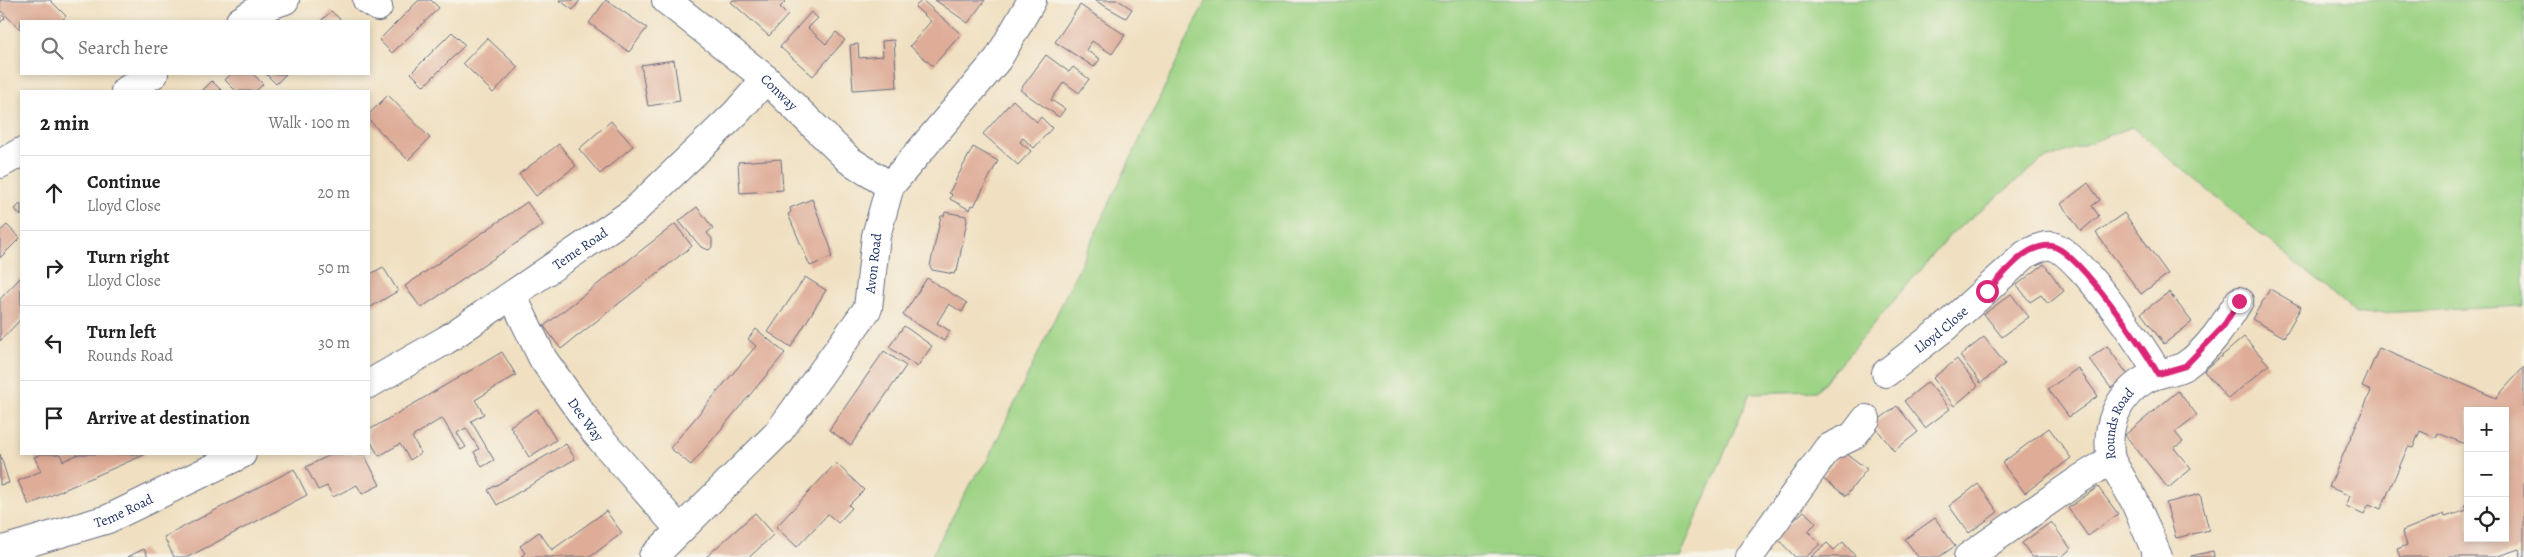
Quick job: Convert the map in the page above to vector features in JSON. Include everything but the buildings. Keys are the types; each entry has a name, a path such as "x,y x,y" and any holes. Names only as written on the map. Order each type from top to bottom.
{"street":[{"path":"242,20 259,9 285,0"},
{"name":"Conway","path":"666,0 766,79 849,160 890,186"},
{"name":"Avon Road","path":"652,557 778,433 868,308 876,236 890,186 998,59 1032,0"},
{"path":"127,90 152,75"},
{"name":"Teme Road","path":"370,383 446,340 633,212 736,113 766,79"},
{"path":"0,164 20,153"},
{"name":"Lloyd Close","path":"1886,373 1944,328 2026,254 2039,247 2054,246 2068,255 2086,275 2149,357 2158,374"},
{"name":"Dee Way","path":"512,296 543,359 594,431 680,530"},
{"name":"Rounds Road","path":"1968,557 2080,479 2111,460 2108,447 2115,409 2130,392 2146,379 2185,366 2223,327 2239,301"},
{"path":"1755,555 1828,448 1853,436 1866,419"},
{"name":"Teme Road","path":"0,552 108,519 240,455"},
{"path":"2111,460 2134,500 2158,557"}],"green space":[{"path":"1206,0 2524,0 2524,306 2357,314 2132,127 2041,161 1950,235 1817,391 1750,393 1680,557 931,557 971,482 987,461"}],"route":[{"path":"1987,291 2026,254 2039,247 2054,246 2068,255 2086,275 2149,357 2158,374 2185,366 2223,327 2239,301"}]}
